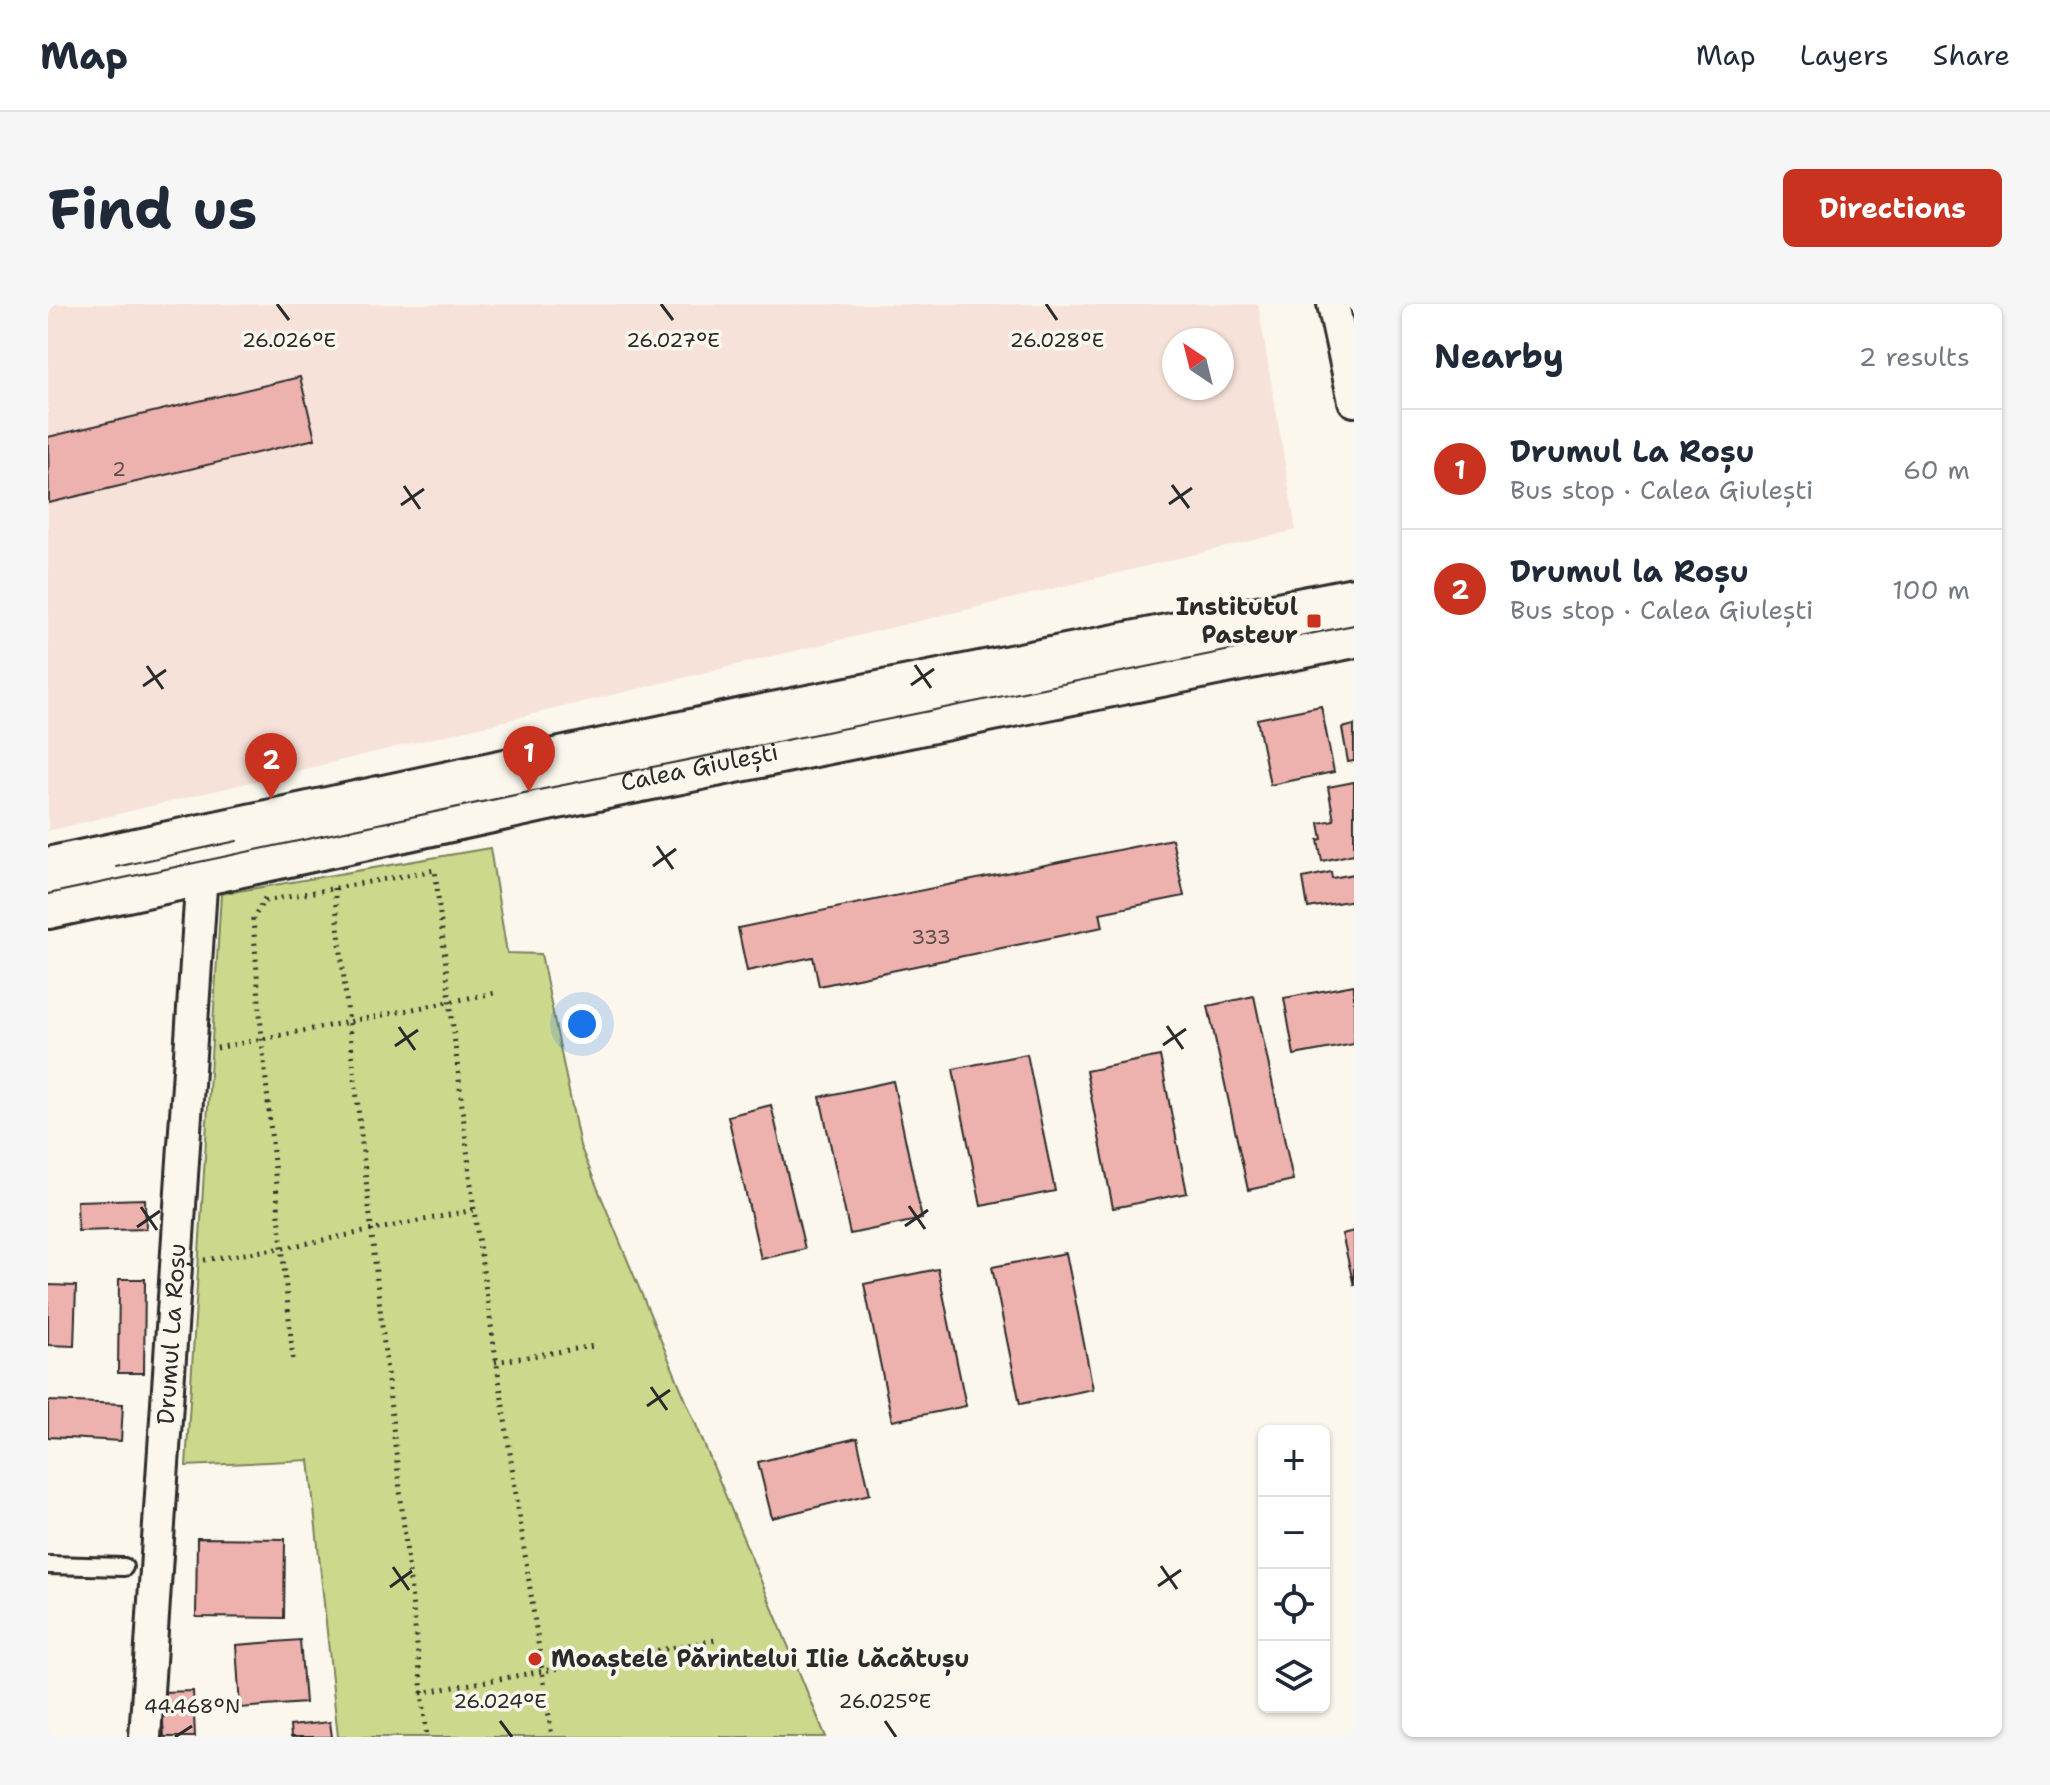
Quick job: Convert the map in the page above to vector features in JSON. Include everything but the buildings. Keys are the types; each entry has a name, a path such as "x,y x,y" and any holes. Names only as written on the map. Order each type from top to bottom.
{"main road":[{"name":"Calea Giulești","path":"48,906 204,854 743,721 1354,600"},
{"name":"Calea Giulești","path":"48,870 204,854 547,798 1354,635"}],"street":[{"path":"1333,304 1354,401"},
{"name":"Drumul La Roșu","path":"145,1737 204,854"}],"lane":[{"path":"48,1565 124,1567"}],"path":[{"path":"293,1359 253,919 265,901 435,870 474,1210 552,1737"},
{"path":"334,888 427,1737"},
{"path":"217,1048 494,993"},
{"path":"204,1260 283,1248 474,1210"},
{"path":"495,1362 594,1346"},
{"path":"421,1693 715,1640"}],"shaded area":[{"path":"48,304 1258,304 1296,530 48,831"}],"green space":[{"path":"490,848 507,953 541,954 580,1146 826,1737 338,1737 309,1460 186,1466 221,894"}],"tram line":[{"path":"48,894 529,792 1354,625"},
{"path":"116,867 237,841"}],"place":[{"name":"Institutul Pasteur","path":"1314,621"},
{"name":"Drumul La Roșu","path":"529,792"},
{"name":"Drumul la Roșu","path":"271,799"},
{"name":"Moaștele Părintelui Ilie Lăcătușu","path":"535,1659"}]}
